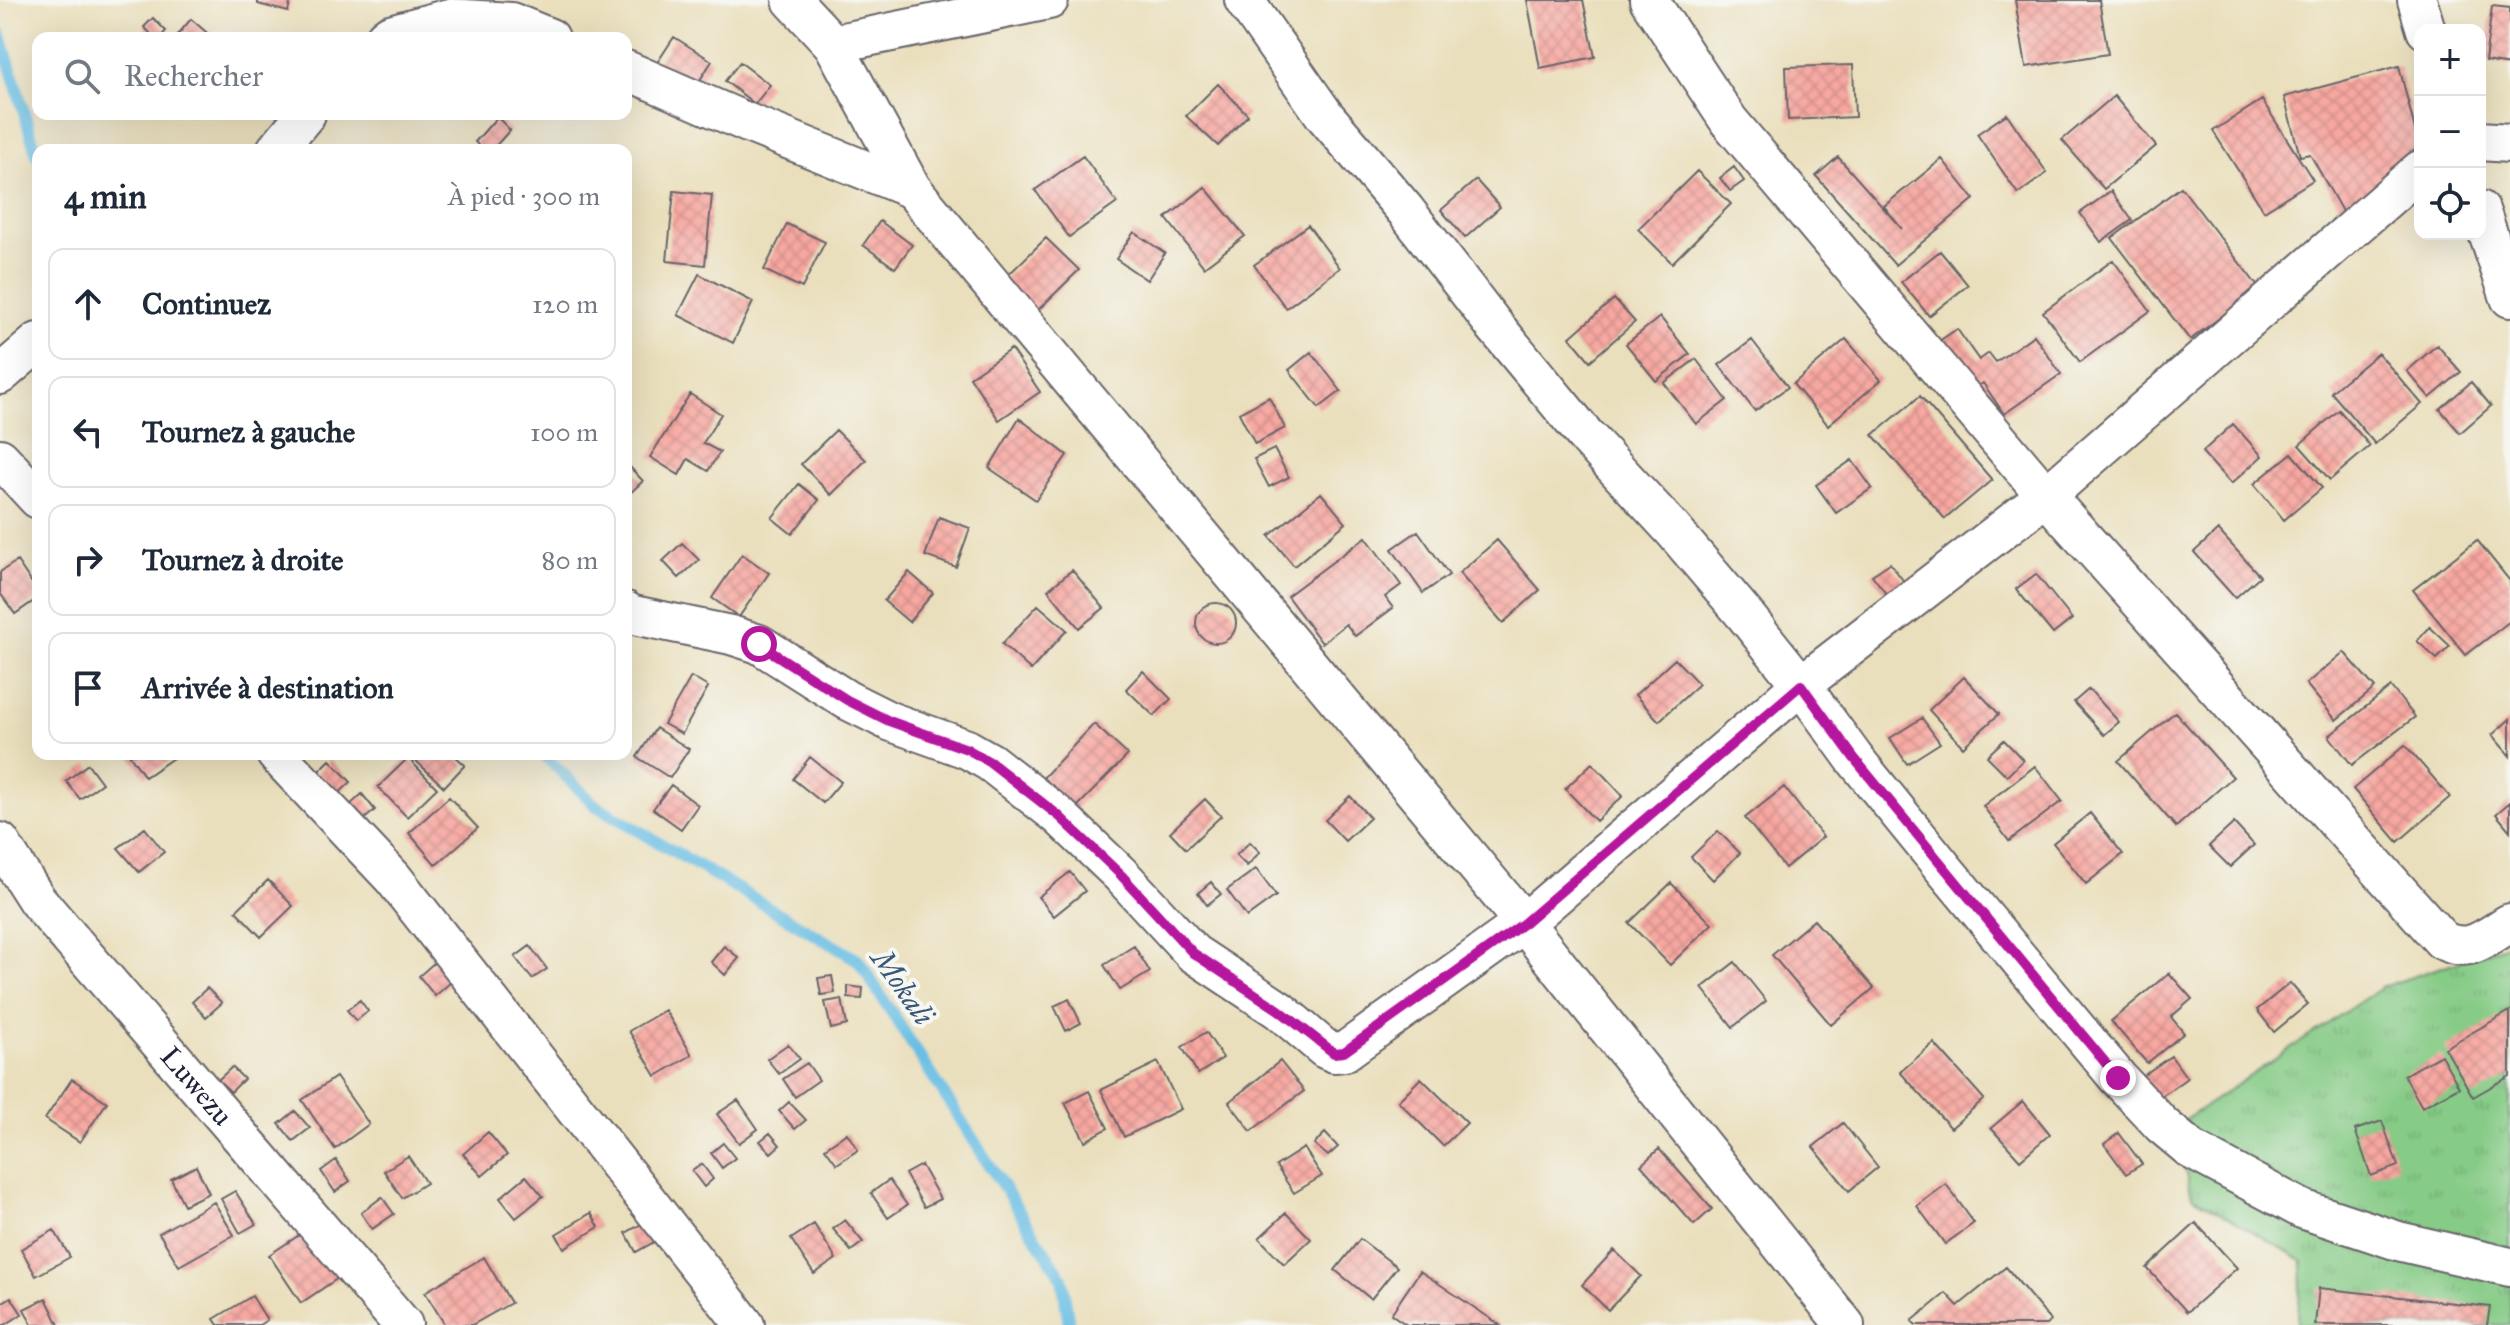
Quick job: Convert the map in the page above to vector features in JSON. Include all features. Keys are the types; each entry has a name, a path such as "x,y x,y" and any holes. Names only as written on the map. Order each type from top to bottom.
{"street":[{"path":"792,0 833,44 912,189 1524,923 1845,1325"},
{"path":"833,44 1049,0"},
{"path":"1244,0 1325,116 1406,211 1494,325 1585,435 1673,530 1801,685 1854,758 1935,857 2118,1078 2162,1125 2192,1150 2302,1209 2398,1241 2510,1267"},
{"path":"1649,0 1729,121 2046,496 2442,940 2456,947 2470,946 2510,923"},
{"path":"2417,0 2424,24"},
{"path":"397,32 449,18 511,22 535,32"},
{"path":"632,73 912,189"},
{"path":"281,144 301,120"},
{"path":"2486,141 2510,143"},
{"path":"632,615 731,635 759,644 847,700 889,721 967,749 990,762 1059,816 1121,875 1193,953 1279,1010 1334,1053 1344,1052 1524,923 1801,685 2046,496 2414,175"},
{"path":"2486,228 2510,298"},
{"path":"0,375 32,347"},
{"path":"0,458 32,493"},
{"path":"282,760 393,878 745,1325"},
{"name":"Luwezu","path":"0,842 37,900 403,1325"}],"green space":[{"path":"2510,944 2510,1325 2297,1325 2303,1261 2192,1196 2173,1128 2382,987"}],"building":[{"path":"258,0 291,0 288,12 258,4"},
{"path":"1527,0 1583,0 1595,57 1540,68"},
{"path":"2015,0 2099,0 2108,54 2026,67"},
{"path":"2492,6 2510,8 2510,65 2486,61"},
{"path":"153,18 166,31 149,32 144,27"},
{"path":"191,19 206,32 180,32"},
{"path":"674,37 712,61 691,94 653,69"},
{"path":"740,62 770,85 755,104 725,81"},
{"path":"1853,65 1855,117 1788,120 1786,67"},
{"path":"2399,66 2414,126 2414,156 2411,162 2344,215 2310,154 2300,156 2284,97"},
{"path":"1218,84 1248,115 1218,146 1186,116"},
{"path":"2114,96 2156,146 2104,189 2062,140"},
{"path":"2262,100 2313,180 2264,211 2213,131"},
{"path":"2007,114 2047,173 2018,194 1977,134"},
{"path":"494,120 500,120 510,130 497,144 475,142"},
{"path":"1083,156 1117,203 1069,237 1035,190"},
{"path":"1838,157 1902,229 1884,206 1942,159 1974,199 1895,265 1816,176"},
{"path":"1734,167 1744,181 1730,191 1720,178"},
{"path":"1697,171 1731,204 1672,263 1638,229"},
{"path":"1476,180 1500,207 1465,238 1441,210"},
{"path":"1205,187 1245,236 1204,267 1166,218"},
{"path":"2181,187 2259,288 2190,340 2112,238"},
{"path":"674,191 712,195 705,265 667,261"},
{"path":"2111,191 2132,220 2101,242 2080,213"},
{"path":"880,221 912,245 895,268 863,245"},
{"path":"787,224 825,242 802,288 764,270"},
{"path":"1308,225 1340,268 1286,308 1254,265"},
{"path":"1134,232 1165,253 1147,280 1116,259"},
{"path":"1046,238 1079,270 1034,314 1002,281"},
{"path":"1940,251 1968,285 1929,316 1901,282"},
{"path":"2113,260 2150,311 2080,362 2043,312"},
{"path":"699,274 753,302 733,343 678,315"},
{"path":"1614,299 1635,322 1590,361 1570,337"},
{"path":"1660,317 1690,354 1656,381 1626,344"},
{"path":"1957,329 1979,360 1989,353 1996,362 2034,335 2061,374 2004,414 1983,383 1973,389 1939,341"},
{"path":"1846,339 1881,380 1828,425 1793,384"},
{"path":"1752,340 1788,387 1755,411 1719,365"},
{"path":"2437,345 2461,372 2430,398 2407,371"},
{"path":"1011,349 1040,392 999,420 970,377"},
{"path":"1311,352 1341,391 1319,408 1289,370"},
{"path":"2378,353 2422,404 2375,444 2331,392"},
{"path":"1696,359 1727,400 1696,424 1664,383"},
{"path":"2471,382 2491,406 2460,433 2440,409"},
{"path":"690,394 721,414 703,443 720,452 708,471 688,459 679,475 650,457"},
{"path":"1920,396 1992,480 1945,519 1873,435"},
{"path":"1269,397 1285,428 1255,444 1239,413"},
{"path":"2339,410 2370,446 2330,480 2299,445"},
{"path":"1019,418 1067,455 1036,500 989,468"},
{"path":"2233,424 2262,456 2231,484 2202,452"},
{"path":"836,430 866,460 831,495 801,464"},
{"path":"1274,449 1289,477 1269,487 1254,459"},
{"path":"2292,453 2322,488 2284,520 2254,484"},
{"path":"1852,460 1872,488 1836,513 1816,485"},
{"path":"632,469 643,481 632,491"},
{"path":"799,484 819,500 792,534 772,518"},
{"path":"1321,493 1346,523 1294,566 1269,536"},
{"path":"939,517 970,528 956,567 925,556"},
{"path":"2218,530 2260,576 2235,598 2194,552"},
{"path":"1418,531 1449,575 1423,593 1392,549"},
{"path":"1366,537 1401,585 1385,597 1393,608 1355,636 1346,624 1322,643 1287,596"},
{"path":"1497,540 1540,590 1503,623 1459,573"},
{"path":"2477,540 2510,581 2510,621 2466,655 2413,590"},
{"path":"682,543 699,560 679,578 663,561"},
{"path":"742,554 769,573 739,617 712,598"},
{"path":"17,561 32,583 32,602 15,614 0,593 0,572"},
{"path":"1890,563 1908,587 1891,600 1872,575"},
{"path":"1072,570 1104,608 1079,628 1048,590"},
{"path":"909,572 933,593 909,622 884,601"},
{"path":"2036,574 2072,619 2053,634 2016,589"},
{"path":"1216,603 1230,609 1236,623 1230,637 1216,643 1202,637 1196,623 1202,609"},
{"path":"1038,605 1067,630 1031,670 1002,644"},
{"path":"2430,627 2450,646 2437,659 2417,641"},
{"path":"2344,652 2375,688 2336,720 2306,684"},
{"path":"1675,659 1699,684 1659,721 1635,695"},
{"path":"1143,671 1171,699 1154,716 1126,689"},
{"path":"691,677 708,687 682,734 664,724"},
{"path":"1964,677 1999,714 1963,747 1929,710"},
{"path":"2391,687 2415,717 2352,765 2329,736"},
{"path":"2089,689 2119,722 2104,735 2074,702"},
{"path":"2175,712 2233,777 2176,827 2118,761"},
{"path":"1922,718 1940,743 1907,764 1890,738"},
{"path":"2510,719 2510,756 2492,735"},
{"path":"1094,724 1128,755 1073,811 1040,781"},
{"path":"656,728 689,749 670,778 637,757"},
{"path":"2004,740 2023,760 2007,776 1987,756"},
{"path":"2405,745 2450,797 2398,842 2353,789"},
{"path":"810,757 841,782 823,803 793,779"},
{"path":"133,760 170,760 145,777"},
{"path":"330,760 351,782 336,796 316,774"},
{"path":"406,760 410,760 437,788 407,817 378,787"},
{"path":"415,760 460,760 465,765 444,787"},
{"path":"1592,763 1623,796 1596,821 1565,789"},
{"path":"88,764 102,783 80,799 66,781"},
{"path":"2035,766 2062,801 2009,841 1983,806"},
{"path":"671,785 698,805 681,829 653,809"},
{"path":"1784,787 1823,837 1785,868 1745,818"},
{"path":"362,794 375,810 360,823 348,807"},
{"path":"1350,796 1370,818 1345,841 1325,820"},
{"path":"449,797 478,828 436,865 409,833"},
{"path":"1205,799 1221,816 1186,849 1170,832"},
{"path":"2510,802 2510,831 2496,814"},
{"path":"2090,813 2123,854 2086,884 2053,843"},
{"path":"2234,823 2254,845 2230,867 2209,846"},
{"path":"145,828 164,852 139,872 118,848"},
{"path":"1718,831 1740,853 1713,880 1691,857"},
{"path":"1250,842 1260,852 1247,866 1236,855"},
{"path":"1256,869 1276,896 1247,917 1227,890"},
{"path":"1070,872 1085,891 1054,916 1038,897"},
{"path":"268,880 293,906 261,937 236,911"},
{"path":"1211,882 1221,894 1207,905 1198,893"},
{"path":"1671,883 1712,924 1670,965 1629,923"},
{"path":"1814,920 1874,988 1831,1025 1772,955"},
{"path":"530,946 547,969 532,979 515,957"},
{"path":"724,946 739,958 725,975 711,962"},
{"path":"1134,946 1150,972 1120,990 1104,965"},
{"path":"435,962 451,982 435,996 419,976"},
{"path":"1735,962 1766,1001 1733,1027 1702,988"},
{"path":"2169,973 2192,999 2171,1017 2184,1033 2147,1063 2111,1021"},
{"path":"832,976 835,993 821,995 818,978"},
{"path":"2290,983 2308,1004 2274,1032 2257,1010"},
{"path":"848,986 863,988 862,999 848,998"},
{"path":"207,988 222,1003 206,1017 192,1002"},
{"path":"842,999 847,1025 831,1029 825,1002"},
{"path":"1069,999 1081,1023 1066,1031 1054,1006"},
{"path":"360,1000 368,1011 356,1021 347,1010"},
{"path":"665,1010 692,1055 656,1076 629,1031"},
{"path":"2510,1011 2510,1076 2473,1097 2445,1048"},
{"path":"1206,1032 1223,1058 1198,1074 1182,1047"},
{"path":"1934,1043 1984,1099 1951,1128 1900,1072"},
{"path":"788,1044 800,1059 779,1074 767,1059"},
{"path":"2441,1055 2459,1087 2422,1107 2404,1075"},
{"path":"2171,1056 2187,1078 2153,1102 2138,1079"},
{"path":"1280,1061 1304,1091 1251,1131 1229,1102"},
{"path":"1158,1062 1181,1109 1124,1137 1101,1090"},
{"path":"807,1063 819,1080 795,1097 783,1079"},
{"path":"232,1067 244,1079 231,1092 218,1080"},
{"path":"336,1077 369,1124 335,1149 302,1100"},
{"path":"1421,1078 1467,1123 1443,1146 1398,1101"},
{"path":"72,1079 107,1102 80,1142 45,1119"},
{"path":"1089,1091 1108,1128 1085,1141 1065,1103"},
{"path":"738,1100 758,1129 739,1143 717,1114"},
{"path":"2023,1101 2050,1134 2020,1160 1991,1128"},
{"path":"789,1102 806,1120 795,1129 779,1111"},
{"path":"295,1111 310,1128 293,1141 279,1124"},
{"path":"2382,1121 2398,1166 2371,1176 2355,1130"},
{"path":"1843,1123 1878,1167 1849,1191 1813,1147"},
{"path":"488,1132 507,1155 482,1176 463,1154"},
{"path":"770,1133 780,1145 771,1153 760,1141"},
{"path":"847,1133 858,1150 837,1164 825,1148"},
{"path":"1325,1133 1338,1147 1328,1156 1314,1144"},
{"path":"2119,1133 2142,1164 2126,1174 2104,1144"},
{"path":"723,1143 735,1158 722,1168 711,1153"},
{"path":"1304,1148 1322,1176 1294,1193 1276,1166"},
{"path":"1659,1149 1712,1209 1694,1225 1641,1165"},
{"path":"408,1156 426,1183 402,1198 384,1171"},
{"path":"336,1160 350,1181 335,1192 321,1171"},
{"path":"702,1164 713,1179 704,1187 692,1171"},
{"path":"921,1165 940,1199 924,1207 905,1174"},
{"path":"196,1166 209,1193 184,1205 171,1179"},
{"path":"526,1176 543,1196 516,1218 500,1198"},
{"path":"889,1180 907,1205 888,1218 871,1193"},
{"path":"1946,1184 1974,1223 1945,1244 1917,1206"},
{"path":"235,1191 256,1224 240,1233 221,1199"},
{"path":"382,1197 394,1214 372,1229 361,1213"},
{"path":"214,1202 234,1235 179,1266 159,1233"},
{"path":"591,1213 599,1227 564,1248 556,1234"},
{"path":"1286,1213 1311,1239 1284,1264 1259,1238"},
{"path":"657,1215 668,1234 636,1252 626,1233"},
{"path":"845,1220 863,1242 851,1251 833,1229"},
{"path":"2196,1223 2237,1268 2187,1312 2147,1268"},
{"path":"814,1224 836,1259 814,1274 791,1239"},
{"path":"310,1228 341,1276 301,1303 269,1255"},
{"path":"54,1230 70,1257 36,1276 21,1249"},
{"path":"1360,1239 1397,1267 1371,1299 1335,1270"},
{"path":"1614,1250 1641,1276 1608,1310 1582,1285"},
{"path":"484,1257 511,1303 472,1325 445,1325 425,1292"},
{"path":"2006,1267 2051,1321 2046,1325 1916,1325 1912,1321 1946,1293 1958,1306"},
{"path":"1420,1271 1500,1325 1407,1325 1391,1314"},
{"path":"2319,1288 2490,1307 2487,1325 2315,1325"},
{"path":"252,1296 267,1320 259,1325 218,1325 214,1319"},
{"path":"11,1297 22,1314 0,1325 0,1304"},
{"path":"46,1298 59,1325 32,1325 24,1309"}],"waterway":[{"name":"Mokali","path":"0,33 34,144"},
{"name":"Mokali","path":"549,760 595,805 858,960 1062,1278 1069,1325"}],"route":[{"path":"759,644 847,700 889,721 967,749 990,762 1059,816 1121,875 1193,953 1279,1010 1334,1053 1344,1052 1524,923 1801,685 1854,758 2118,1078"}]}
